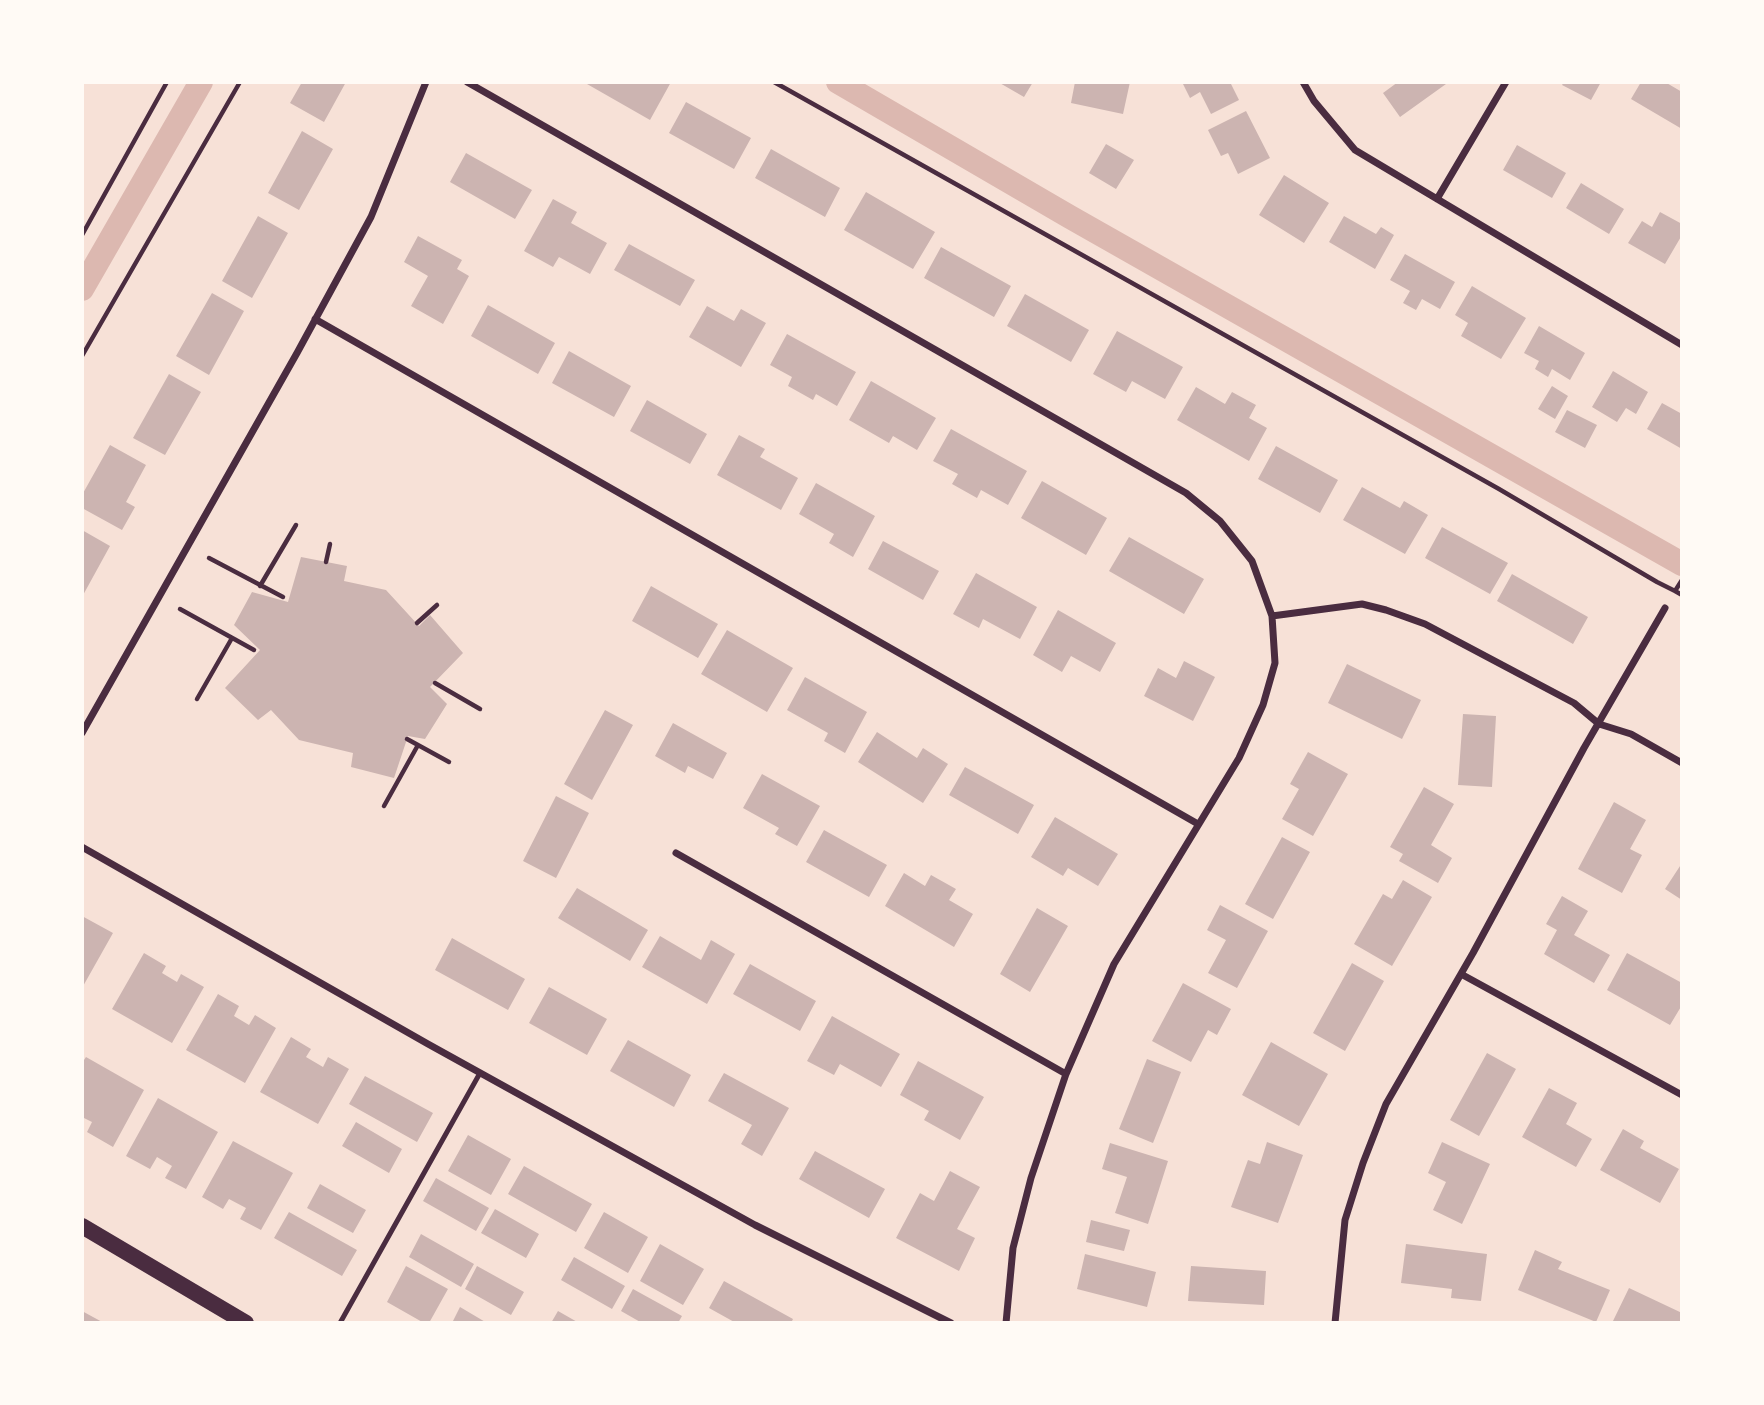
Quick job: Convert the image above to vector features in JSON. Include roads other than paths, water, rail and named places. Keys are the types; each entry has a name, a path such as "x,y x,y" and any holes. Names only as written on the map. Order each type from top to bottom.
{"main road":[{"path":"82,1226 246,1323"}],"street":[{"path":"82,733 371,217 426,82"},
{"path":"467,82 1186,493 1220,521 1252,561 1272,616 1275,663 1263,705 1239,758 1114,964 1066,1074 1031,1178 1013,1248 1006,1323"},
{"path":"1303,82 1314,101 1355,150 1682,345"},
{"path":"1437,199 1506,82"},
{"path":"315,319 1198,824"},
{"path":"1272,616 1362,604 1386,610 1425,625 1574,703 1599,724 1631,734 1682,763"},
{"path":"1335,1323 1345,1220 1386,1104 1665,608"},
{"path":"82,847 480,1073 755,1225 951,1323"},
{"path":"676,853 1066,1074"},
{"path":"1461,974 1682,1096"}],"lane":[{"path":"340,1323 480,1073"}],"waterway":[{"path":"82,289 201,82"},
{"path":"838,82 1070,217 1682,564"}]}
